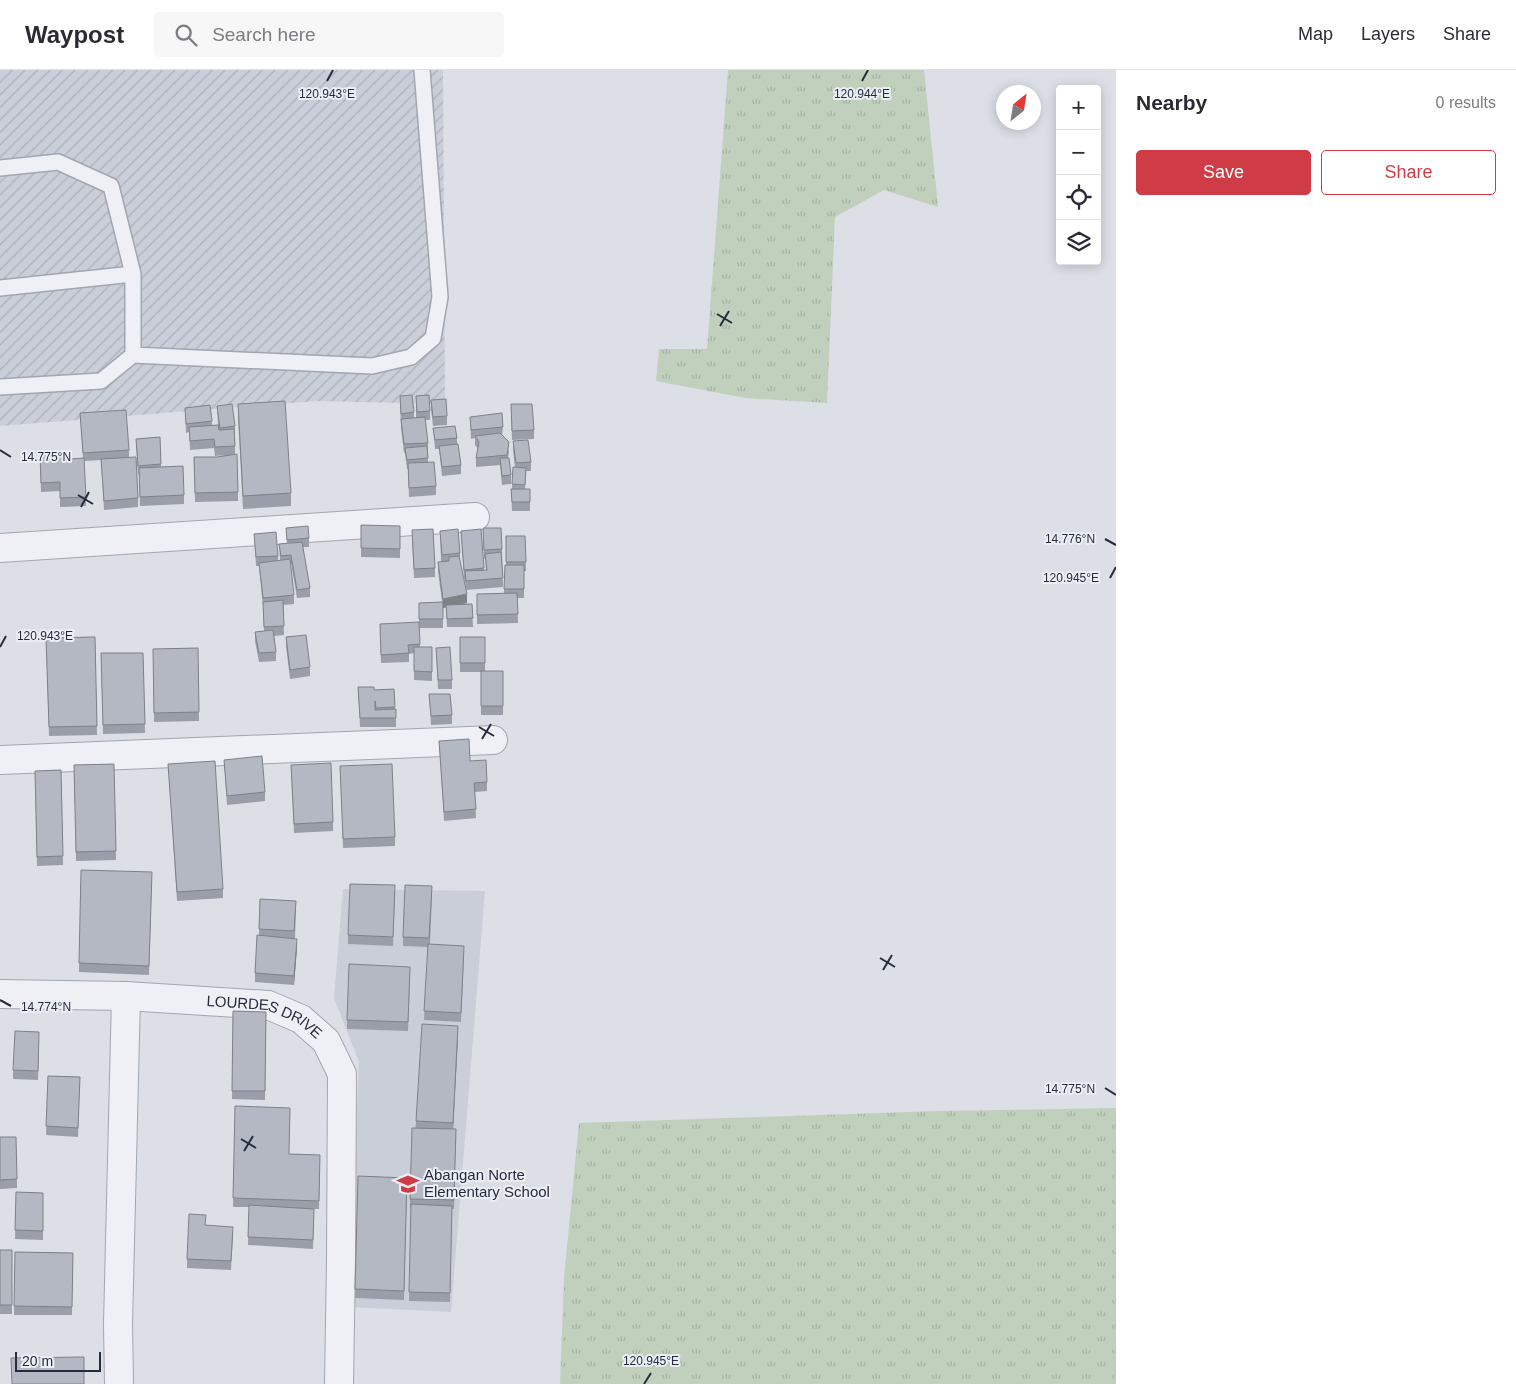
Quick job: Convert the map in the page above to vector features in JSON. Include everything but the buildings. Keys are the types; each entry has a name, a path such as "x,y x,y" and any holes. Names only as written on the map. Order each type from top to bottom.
{"street":[{"path":"0,548 475,517"},
{"path":"0,760 493,740"},
{"name":"LOURDES DRIVE","path":"0,994 126,996 268,1005 301,1019 326,1041 342,1074 342,1260 339,1384"},
{"path":"119,1384 118,1324 126,996"}],"lane":[{"path":"0,387 101,381 132,355 372,366 411,357 433,338 440,297 422,70"},
{"path":"0,168 58,162 111,186 133,274 132,355"},
{"path":"0,288 133,274"}],"shaded area":[{"path":"0,70 443,70 445,404 317,401 0,426"},
{"name":"Abangan Norte Elementary School","path":"343,889 485,891 451,1312 349,1307 359,1062 334,998"}],"green space":[{"path":"728,70 924,70 938,207 884,190 835,217 827,403 745,398 656,381 659,349 707,349"},
{"path":"1116,1108 1116,1384 560,1384 564,1278 579,1123 938,1111"}],"place":[{"name":"Abangan Norte Elementary School","path":"408,1184"}]}
